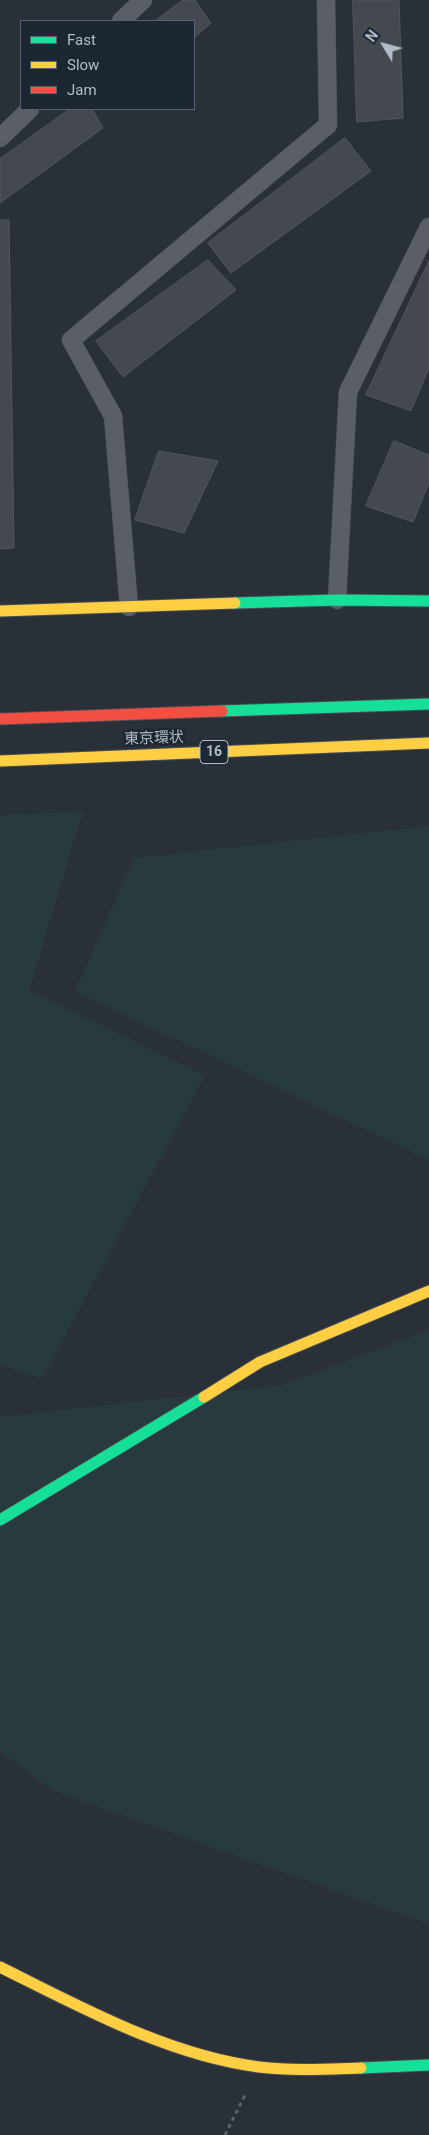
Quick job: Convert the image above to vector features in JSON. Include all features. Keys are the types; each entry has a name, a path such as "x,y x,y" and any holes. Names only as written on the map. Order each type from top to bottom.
{"main road":[{"path":"0,612 338,600 429,600"},
{"name":"東京環状","path":"0,719 429,704"},
{"name":"東京環状","path":"0,761 429,743"},
{"path":"0,1520 260,1362 429,1291"},
{"path":"0,1967 69,2001 139,2032 206,2054 259,2067 330,2069 429,2065"}],"lane":[{"path":"122,20 143,0"},
{"path":"129,607 113,416 71,340 328,124 326,0"},
{"path":"0,138 29,110"},
{"path":"338,600 348,392 429,227"}],"path":[{"path":"225,2135 259,2067"}],"green space":[{"path":"83,811 29,991 205,1075 42,1379 0,1365 0,815"},
{"path":"429,826 429,1160 75,991 134,858"},
{"path":"429,1330 429,1924 54,1791 0,1751 0,1414 9,1416 283,1385"}],"building":[{"path":"183,0 195,0 211,23 195,37 195,20 156,20"},
{"path":"353,0 399,0 403,118 357,122"},
{"path":"69,110 93,110 103,128 0,203 0,159"},
{"path":"345,138 371,171 231,273 208,243"},
{"path":"0,220 9,220 14,548 0,549"},
{"path":"208,260 236,290 123,377 96,341"},
{"path":"429,261 429,368 411,411 366,395"},
{"path":"394,441 429,455 429,483 413,522 366,506"},
{"path":"159,451 218,461 184,533 135,520"}],"traffic: fast":[{"path":"235,603 337,600 429,601"},
{"path":"222,711 429,704"},
{"path":"0,1520 204,1397"},
{"path":"361,2068 429,2065"}],"traffic: slow":[{"path":"0,611 235,603"},
{"path":"0,761 429,743"},
{"path":"204,1397 260,1362 429,1291"},
{"path":"0,1967 125,2028 191,2052 259,2067 361,2068"}],"traffic: jam":[{"path":"0,719 222,711"}]}
